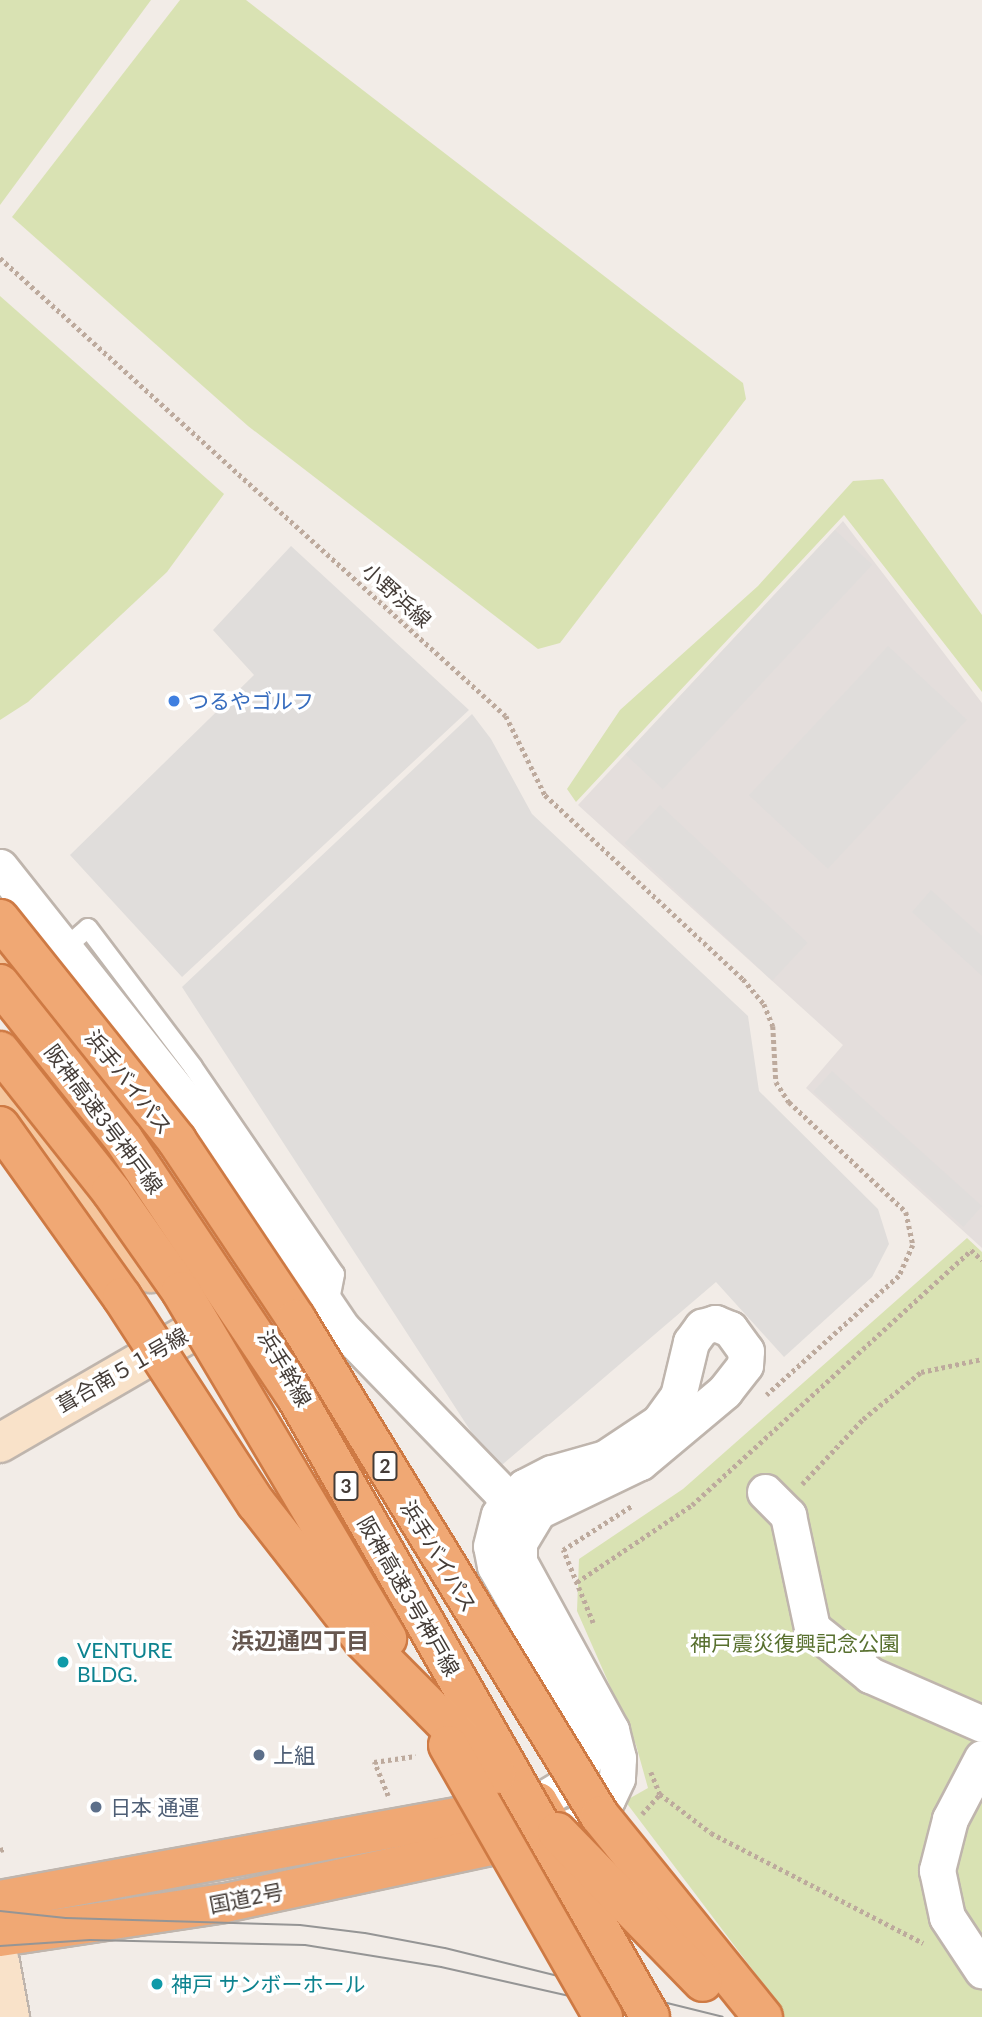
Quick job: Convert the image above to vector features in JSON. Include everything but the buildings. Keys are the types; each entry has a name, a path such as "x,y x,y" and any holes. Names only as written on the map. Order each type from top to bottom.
{"highway":[{"name":"浜手バイパス","path":"0,919 177,1142 296,1319 600,1816 763,2017"},
{"name":"阪神高速3号神戸線","path":"0,984 124,1140 295,1395 650,2017"},
{"name":"阪神高速3号神戸線","path":"0,1051 111,1191 181,1291 284,1459 603,2017"},
{"path":"0,1126 122,1297 256,1503 363,1640 473,1754 607,1878 736,2017"},
{"path":"472,1812 585,2017"},
{"name":"国道2号","path":"0,1900 472,1812 547,1817"},
{"path":"547,1817 664,2017"},
{"name":"国道2号","path":"0,1937 225,1903 489,1847 547,1817"}],"main road":[{"name":"浜手幹線","path":"0,955 118,1103 247,1301 547,1817"},
{"path":"0,1097 197,1327 472,1812"}],"street":[{"path":"0,867 206,1127 343,1329 509,1503 523,1535"},
{"name":"葺合南５１号線","path":"0,1443 197,1327 247,1301"},
{"path":"715,1323 741,1339 746,1351 745,1365 725,1391 640,1462 538,1511 523,1535 519,1562 611,1730 618,1758 617,1777 607,1799 586,1821 547,1817 584,1761 590,1732 495,1566 491,1546 499,1515 524,1487 605,1458 659,1422 678,1396 691,1342 702,1327 715,1323"},
{"path":"751,1485 788,1515 812,1628 870,1675 982,1724"},
{"path":"982,1758 950,1819 937,1870 947,1917 982,1970"},
{"path":"0,1962 10,2017"}],"path":[{"name":"小野浜線","path":"0,258 506,716 545,795 743,979"},
{"path":"577,1582 692,1505 971,1250 982,1260"},
{"path":"729,1472 751,1485 794,1491 819,1472 863,1419 921,1372 982,1359"},
{"path":"640,1816 660,1794 711,1833 933,1948"}],"shaded area":[{"path":"843,521 982,703 982,1248 806,1088 843,1045 578,805"},
{"path":"835,530 872,565 663,789 626,755"},
{"path":"291,546 469,710 182,977 70,855 254,675 213,630"},
{"path":"888,646 967,720 828,869 749,795"},
{"path":"472,714 491,739 532,814 748,1016 759,1091 878,1209 889,1244 872,1277 784,1357 716,1282 496,1470 182,987"},
{"path":"660,805 808,943 772,981 625,843"},
{"path":"931,890 982,936 982,976 912,912"},
{"path":"832,1071 982,1206 963,1227 813,1092"}],"green space":[{"path":"0,0 151,0 0,205"},
{"path":"180,0 246,0 743,383 746,399 560,643 538,649 248,426 12,217"},
{"path":"0,296 224,494 167,572 28,702 0,720"},
{"path":"883,479 982,615 982,692 844,515 576,802 567,789 620,710 758,586 853,481"},
{"name":"神戸震災復興記念公園","path":"967,1238 982,1252 982,2017 782,2017 768,1990 625,1801 648,1788 636,1745 577,1611 579,1559 683,1489"}],"tram line":[{"path":"0,1911 66,1918 300,1925 365,1933 445,1948 723,2017"},
{"path":"0,1946 90,1940 305,1945 441,1967 662,2017"}],"place":[{"name":"つるやゴルフ","path":"174,701"},
{"name":"VENTURE BLDG.","path":"63,1662"},
{"name":"上組","path":"259,1755"},
{"name":"日本 通運","path":"96,1807"},
{"name":"神戸 サンボーホール","path":"157,1984"}],"district":[{"name":"浜辺通四丁目","path":"300,1640"}]}
